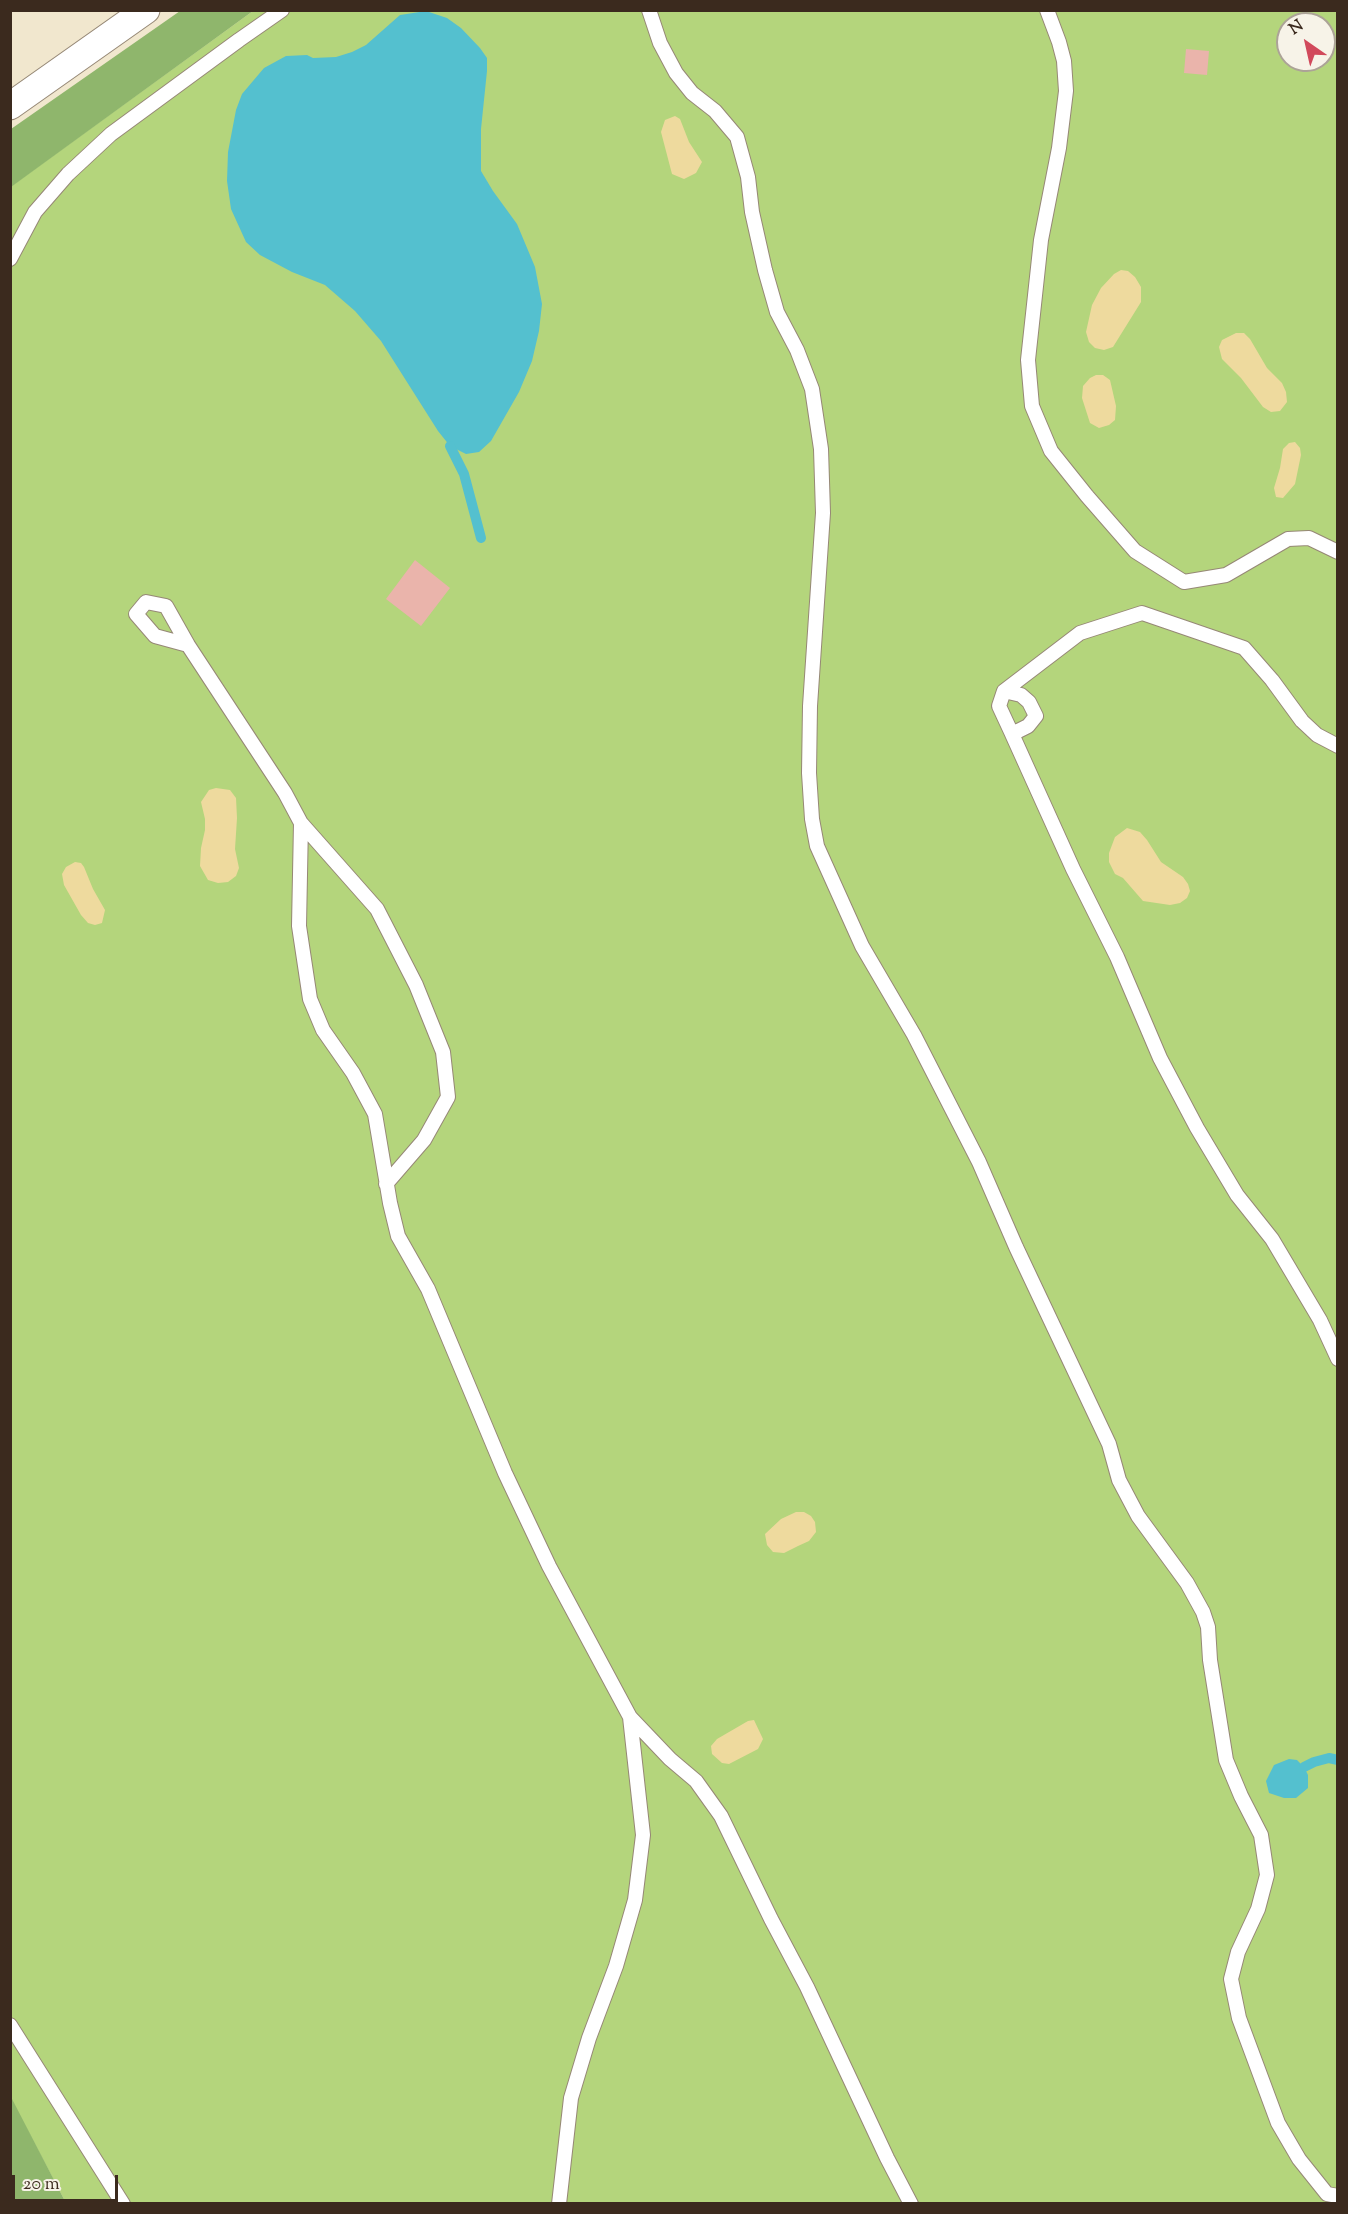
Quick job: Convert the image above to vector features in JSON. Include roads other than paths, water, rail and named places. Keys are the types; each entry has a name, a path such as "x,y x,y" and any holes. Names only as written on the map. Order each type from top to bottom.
{"street":[{"path":"10,106 146,10"}],"lane":[{"path":"10,259 35,212 68,174 111,134 282,10"},
{"path":"649,10 660,42 676,73 692,93 715,111 737,137 748,177 752,212 765,270 777,312 797,350 812,389 821,450 823,513 810,706 808,773 817,846 862,946 914,1035 979,1162 1016,1247 1109,1444 1119,1480 1138,1516 1187,1583 1203,1612 1208,1627 1210,1660 1226,1760 1241,1796 1262,1835 1268,1875 1258,1909 1238,1952 1231,1979 1239,2018 1278,2123 1299,2159 1327,2194 1338,2196"},
{"path":"1047,10 1061,51 1066,91 1059,148 1041,240 1028,360 1032,406 1051,450 1087,496 1136,551 1184,582 1226,575 1288,539 1308,538 1338,552"},
{"path":"1338,746 1317,735 1302,721 1272,680 1244,648 1142,613 1080,633 1004,691 999,706 1073,869 1118,957 1160,1058 1237,1195 1272,1239 1320,1320 1338,1359"},
{"path":"188,645 285,793 301,823 377,909 416,985 443,1052 448,1097 424,1140 386,1184"},
{"path":"1004,691 1020,695 1029,702 1036,716 1028,726 1012,734"},
{"path":"301,823 299,926 310,999 323,1030 353,1073 375,1114 386,1184 399,1236 428,1289 505,1473 549,1566 630,1717 670,1760 696,1781 721,1816 807,1987 911,2204"},
{"path":"559,2204 571,2098 589,2038 616,1966 635,1900 643,1835 630,1717"},
{"path":"10,2025 123,2204"}],"water":[{"path":"426,11 447,18 461,28 487,58 481,129 481,171 517,224 535,267 542,304 532,361 519,392 491,441 479,452 466,454 450,446 438,431 381,341 355,311 325,285 292,272 260,255 246,242 231,209 227,181 228,152 236,110 242,94 264,68 286,56 336,57 352,52 366,45 400,15"},
{"path":"1289,1759 1297,1760 1308,1775 1308,1788 1296,1798 1284,1798 1269,1793 1266,1781 1274,1765"}],"waterway":[{"path":"450,446 464,474 481,538"},
{"path":"1304,1767 1329,1758 1338,1760"}]}
